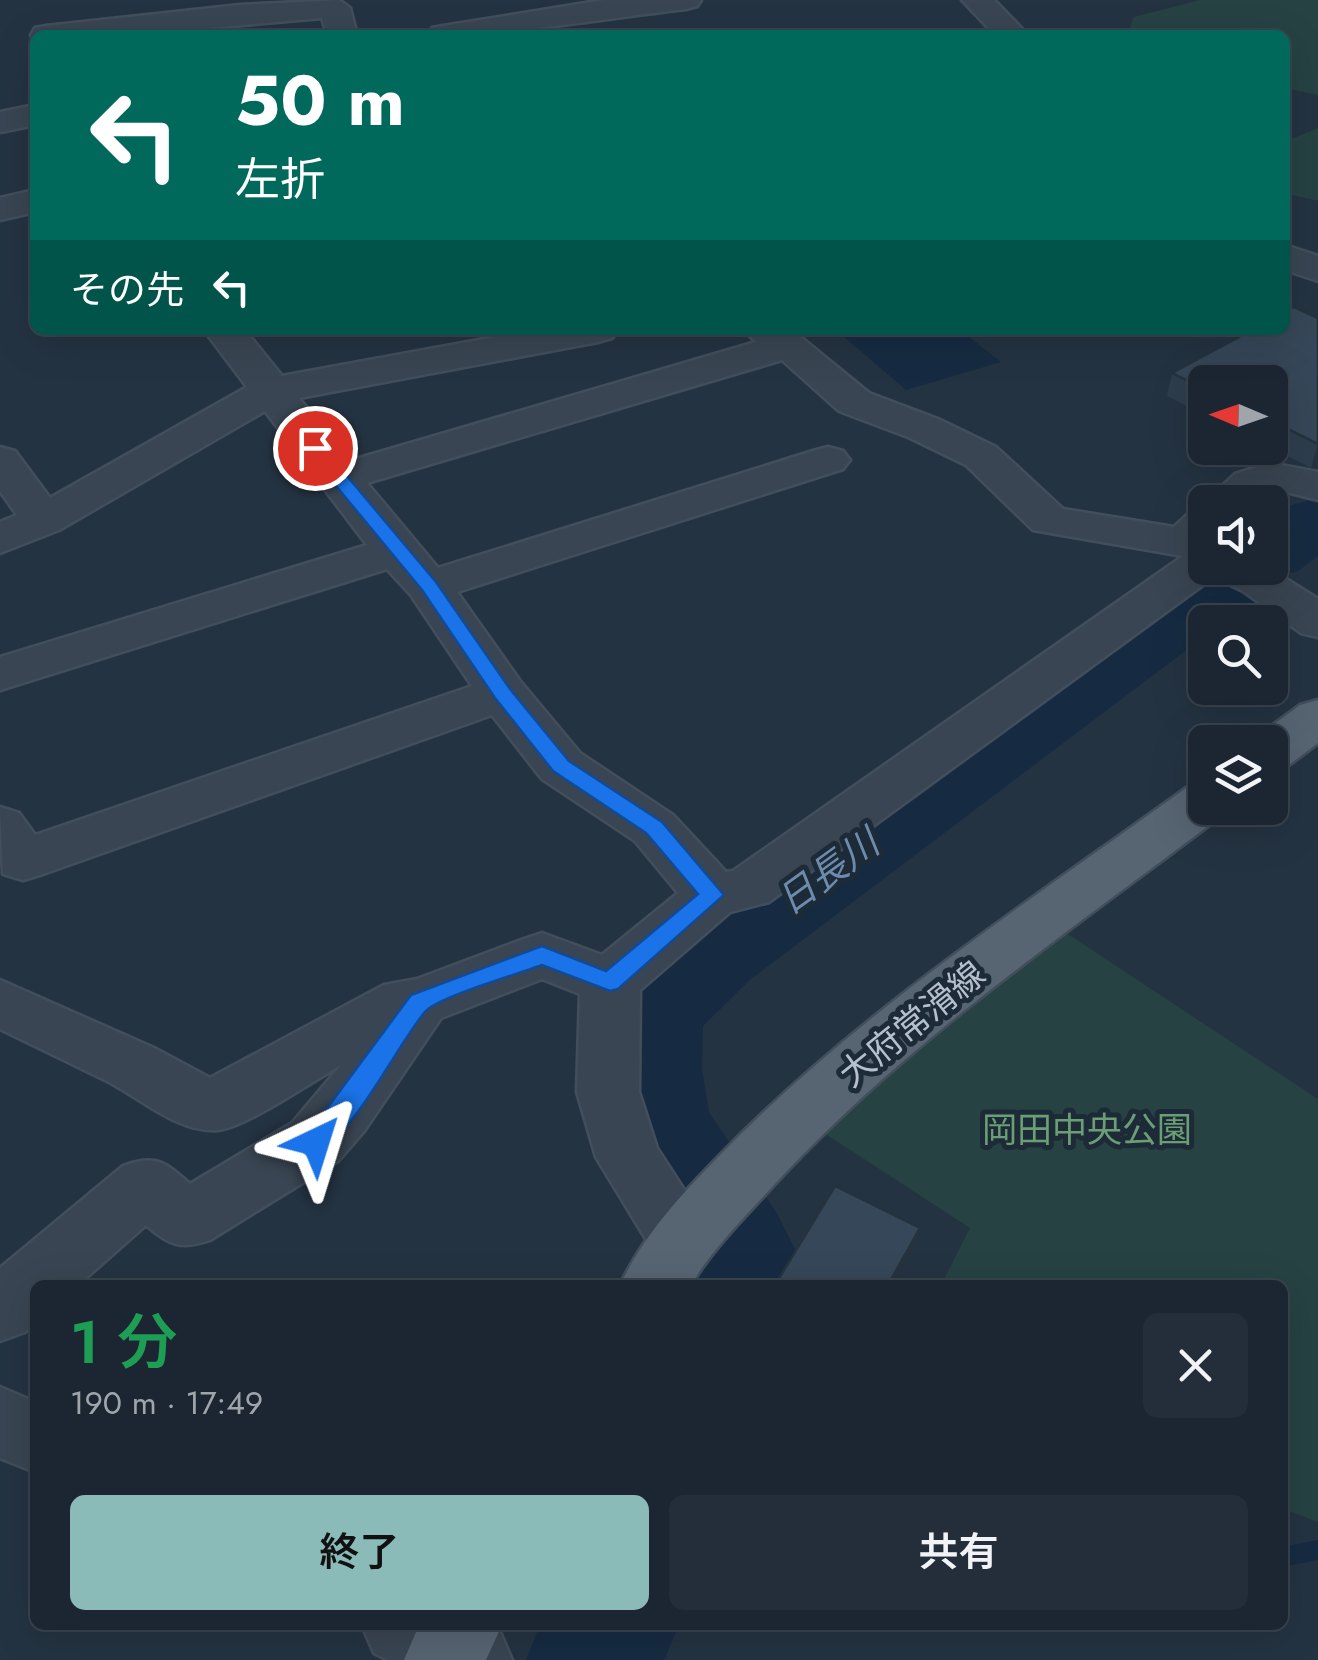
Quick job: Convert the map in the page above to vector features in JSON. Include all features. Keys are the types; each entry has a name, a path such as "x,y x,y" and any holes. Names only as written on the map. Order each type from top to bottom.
{"main road":[{"path":"1288,739 1318,717"},
{"name":"大府常滑線","path":"690,1234 798,1116 972,974 1188,814"}],"street":[{"path":"499,30 556,25 686,0"},
{"path":"977,0 1008,30"},
{"path":"51,30 32,12 68,4"},
{"path":"156,30 313,5 334,8 341,30"},
{"path":"0,122 30,116"},
{"path":"0,208 30,202"},
{"path":"1290,258 1318,270"},
{"path":"228,335 396,551 429,586 502,694 561,766 654,828 712,895"},
{"path":"0,539 43,520 270,391 571,335"},
{"path":"338,478 776,338 854,402 980,456 1049,520 1188,543"},
{"path":"0,460 43,520"},
{"path":"429,586 828,460"},
{"path":"1247,485 1253,480 1285,475 1318,487"},
{"path":"0,674 396,551"},
{"path":"690,1234 628,1156 608,1092 610,982 712,895 748,888 1188,554"},
{"path":"1262,585 1318,622"},
{"path":"0,826 23,860 502,694"},
{"path":"0,1003 132,1065 191,1099 216,1105 405,1001 420,1002 542,955 610,982"},
{"path":"35,1280 146,1184 186,1220 316,1142 420,1002"},
{"path":"0,1310 30,1284"},
{"path":"0,1421 30,1436"}],"green space":[{"path":"1200,0 1318,0 1318,95 1290,89 1290,30 1129,30 1134,17"},
{"path":"1318,128 1318,201 1290,194 1290,137"},
{"name":"岡田中央公園","path":"1045,919 1318,1099 1318,1522 1288,1511 1288,1280 944,1280 970,1228 798,1116"}],"water":[{"path":"842,335 966,335 1001,362 906,390"}],"building":[{"path":"1294,307 1318,318 1318,444 1288,429 1288,365 1188,365 1188,381 1172,373 1243,335 1290,335 1290,309"},
{"path":"835,1186 920,1228 891,1280 778,1280"}],"waterway":[{"name":"日長川","path":"1288,542 1318,521"},
{"name":"日長川","path":"735,1280 738,1249 657,1121 650,1068 652,1017 680,984 716,953 1225,585"},
{"path":"1288,1556 1318,1550"},
{"name":"日長川","path":"593,1660 609,1630"}],"route":[{"path":"315,448 396,551 429,586 502,694 561,766 654,828 712,895 610,982 542,955 420,1002 316,1142"}]}
